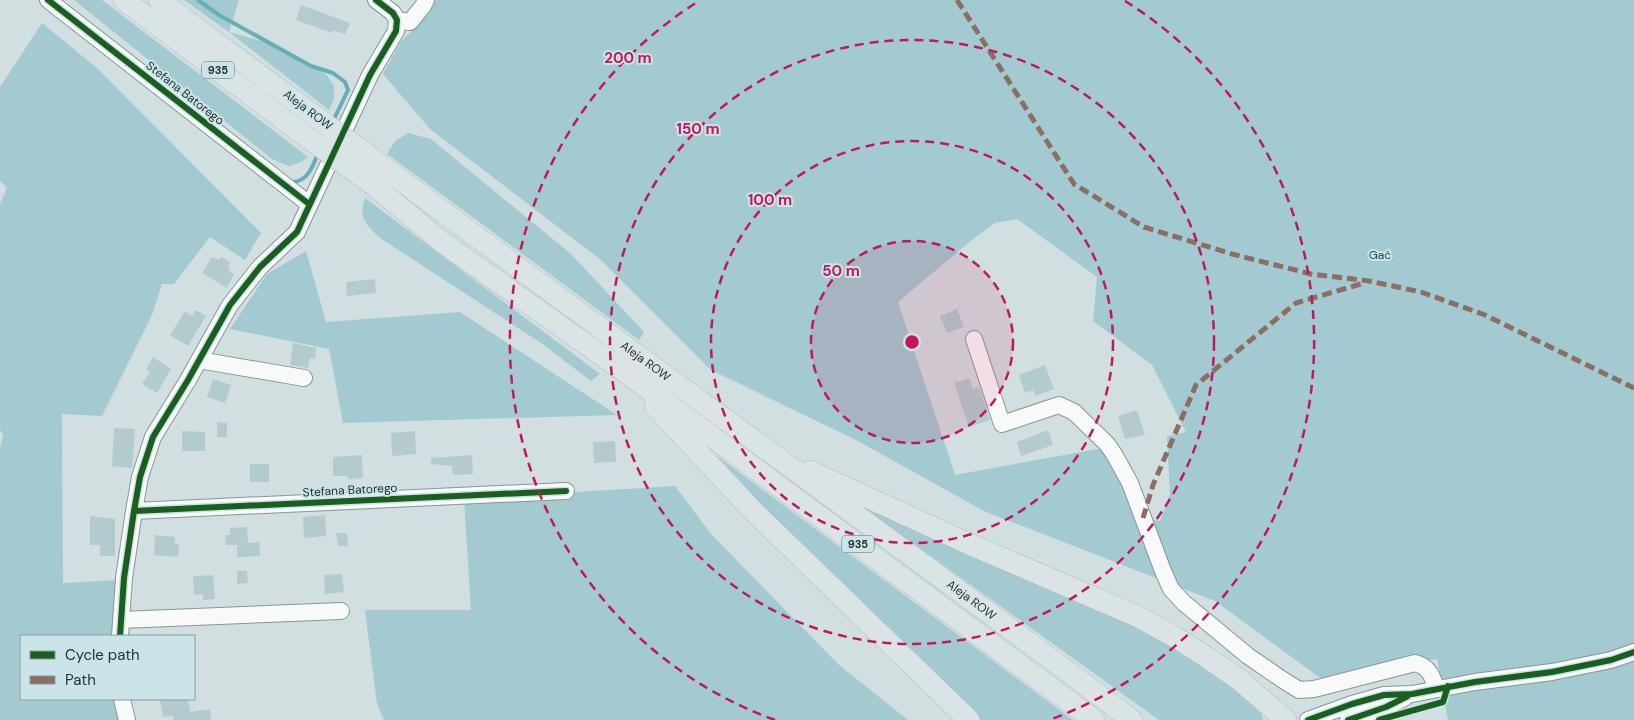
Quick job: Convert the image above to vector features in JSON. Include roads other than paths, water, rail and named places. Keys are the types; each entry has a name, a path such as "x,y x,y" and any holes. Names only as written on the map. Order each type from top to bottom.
{"main road":[{"name":"Aleja ROW","path":"124,0 312,140 377,175 506,260 1132,720"},
{"name":"Aleja ROW","path":"159,0 320,120 442,242 620,369 1094,720"},
{"path":"620,369 753,511 969,720"},
{"path":"775,456 967,543 1139,617 1175,637 1237,678 1286,720"}],"street":[{"name":"Stefana Batorego","path":"48,0 309,204"},
{"path":"120,635 124,578 134,511 140,477 153,437 230,305 260,267 297,232 370,75 396,32 397,20 393,13 376,0"},
{"path":"397,20 410,22 424,6 426,0"},
{"path":"974,339 1002,424 1058,405 1074,412 1107,444 1125,472 1161,568 1171,589 1184,603 1248,656 1299,690 1314,689 1415,663 1422,665 1431,672 1436,688"},
{"path":"199,360 304,378"},
{"name":"Stefana Batorego","path":"134,511 566,491"},
{"path":"121,620 341,611"},
{"path":"1308,720 1352,704 1384,696 1412,694 1436,688 1552,672 1611,660 1634,652"},
{"path":"1348,720 1386,707 1412,694"},
{"path":"122,700 127,720"}],"waterway":[{"path":"198,0 219,15 311,66 333,73 345,82 348,90 333,121"},
{"path":"294,182 307,175 318,153"}],"park label":[{"name":"Gać","path":"1380,255"}]}
